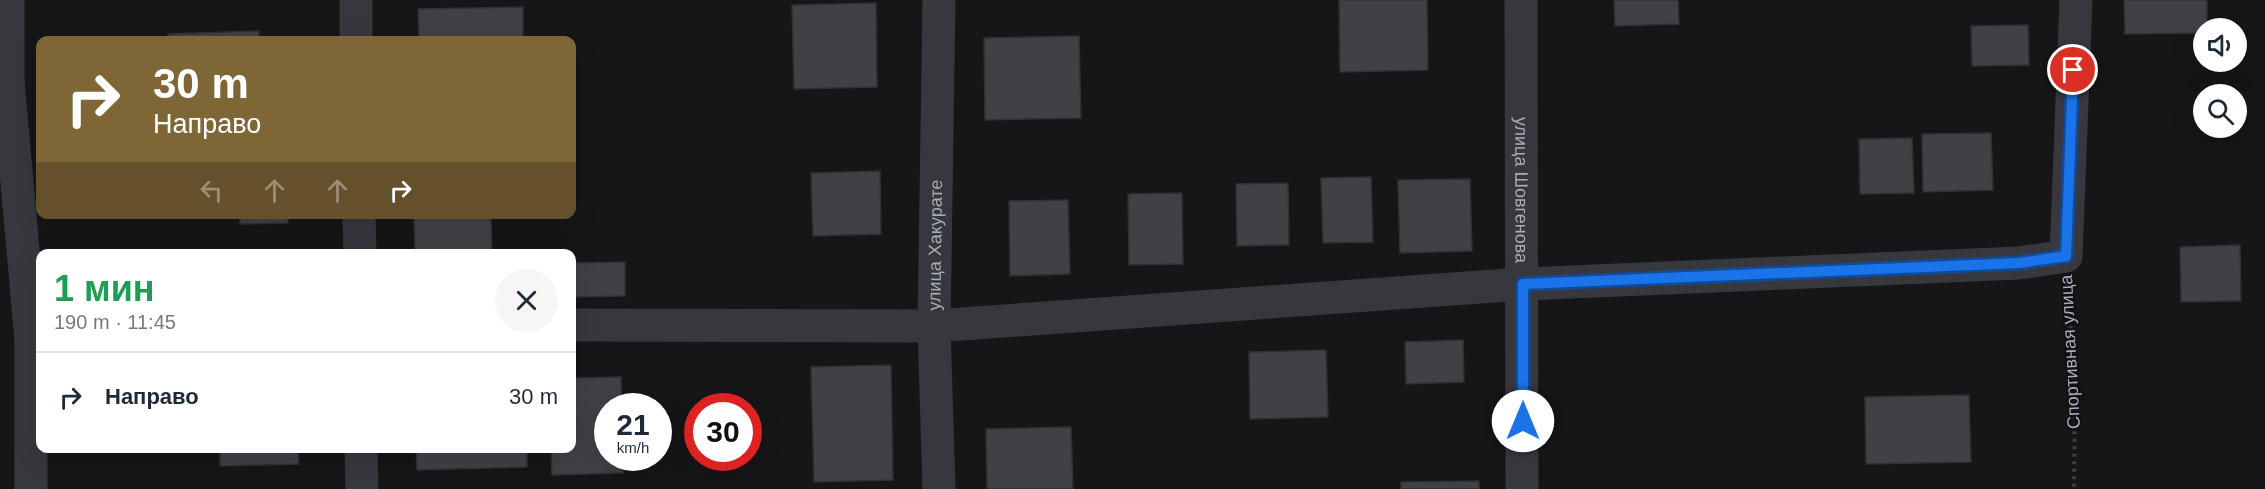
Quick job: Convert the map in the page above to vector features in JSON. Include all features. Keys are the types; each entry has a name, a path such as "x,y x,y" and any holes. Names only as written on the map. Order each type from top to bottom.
{"street":[{"path":"8,0 4,81 36,340 31,489"},
{"path":"356,0 357,36"},
{"name":"улица Хакурате","path":"939,0 934,326 939,489"},
{"name":"улица Шовгенова","path":"1521,0 1522,489"},
{"name":"Спортивная улица","path":"2066,256 2076,0"},
{"path":"359,219 360,249"},
{"path":"576,325 934,326 1523,284 2019,263 2066,256"},
{"path":"362,453 362,489"}],"path":[{"name":"Спортивная улица","path":"2066,256 2075,394 2074,489"}],"building":[{"path":"1339,0 1427,0 1428,70 1340,72"},
{"path":"1614,0 1678,0 1679,24 1615,26"},
{"path":"2124,0 2207,0 2207,18 2193,18 2193,33 2125,34"},
{"path":"876,3 877,87 794,89 792,5"},
{"path":"523,7 523,36 419,36 418,9"},
{"path":"2028,25 2029,65 1972,66 1971,26"},
{"path":"259,31 259,36 168,36 168,34"},
{"path":"1079,36 1081,118 985,120 984,38"},
{"path":"1991,133 1993,190 1923,192 1922,134"},
{"path":"1912,138 1914,193 1860,194 1859,139"},
{"path":"880,171 881,234 813,236 811,173"},
{"path":"1371,177 1373,242 1323,243 1321,178"},
{"path":"1470,179 1472,251 1400,253 1398,180"},
{"path":"1288,183 1289,245 1237,246 1236,184"},
{"path":"1182,193 1183,264 1129,265 1128,194"},
{"path":"1068,200 1070,274 1010,276 1009,201"},
{"path":"240,219 288,219 288,223 240,224"},
{"path":"414,219 491,219 492,249 415,249"},
{"path":"2240,245 2241,301 2181,302 2180,247"},
{"path":"625,262 625,296 576,297 576,263"},
{"path":"1463,340 1464,382 1406,384 1405,342"},
{"path":"1326,350 1328,417 1250,419 1249,352"},
{"path":"891,365 893,480 814,482 811,367"},
{"path":"621,377 622,393 594,393 594,471 623,471 623,473 552,475 551,453 576,453 576,378"},
{"path":"1969,395 1971,462 1866,464 1865,397"},
{"path":"1071,427 1073,489 987,489 986,429"},
{"path":"220,453 298,453 299,464 220,466"},
{"path":"416,453 527,453 527,467 417,470"},
{"path":"1479,481 1479,489 1401,489 1401,482"}],"route":[{"path":"1523,421 1523,284 2019,263 2066,256 2073,70"}]}
